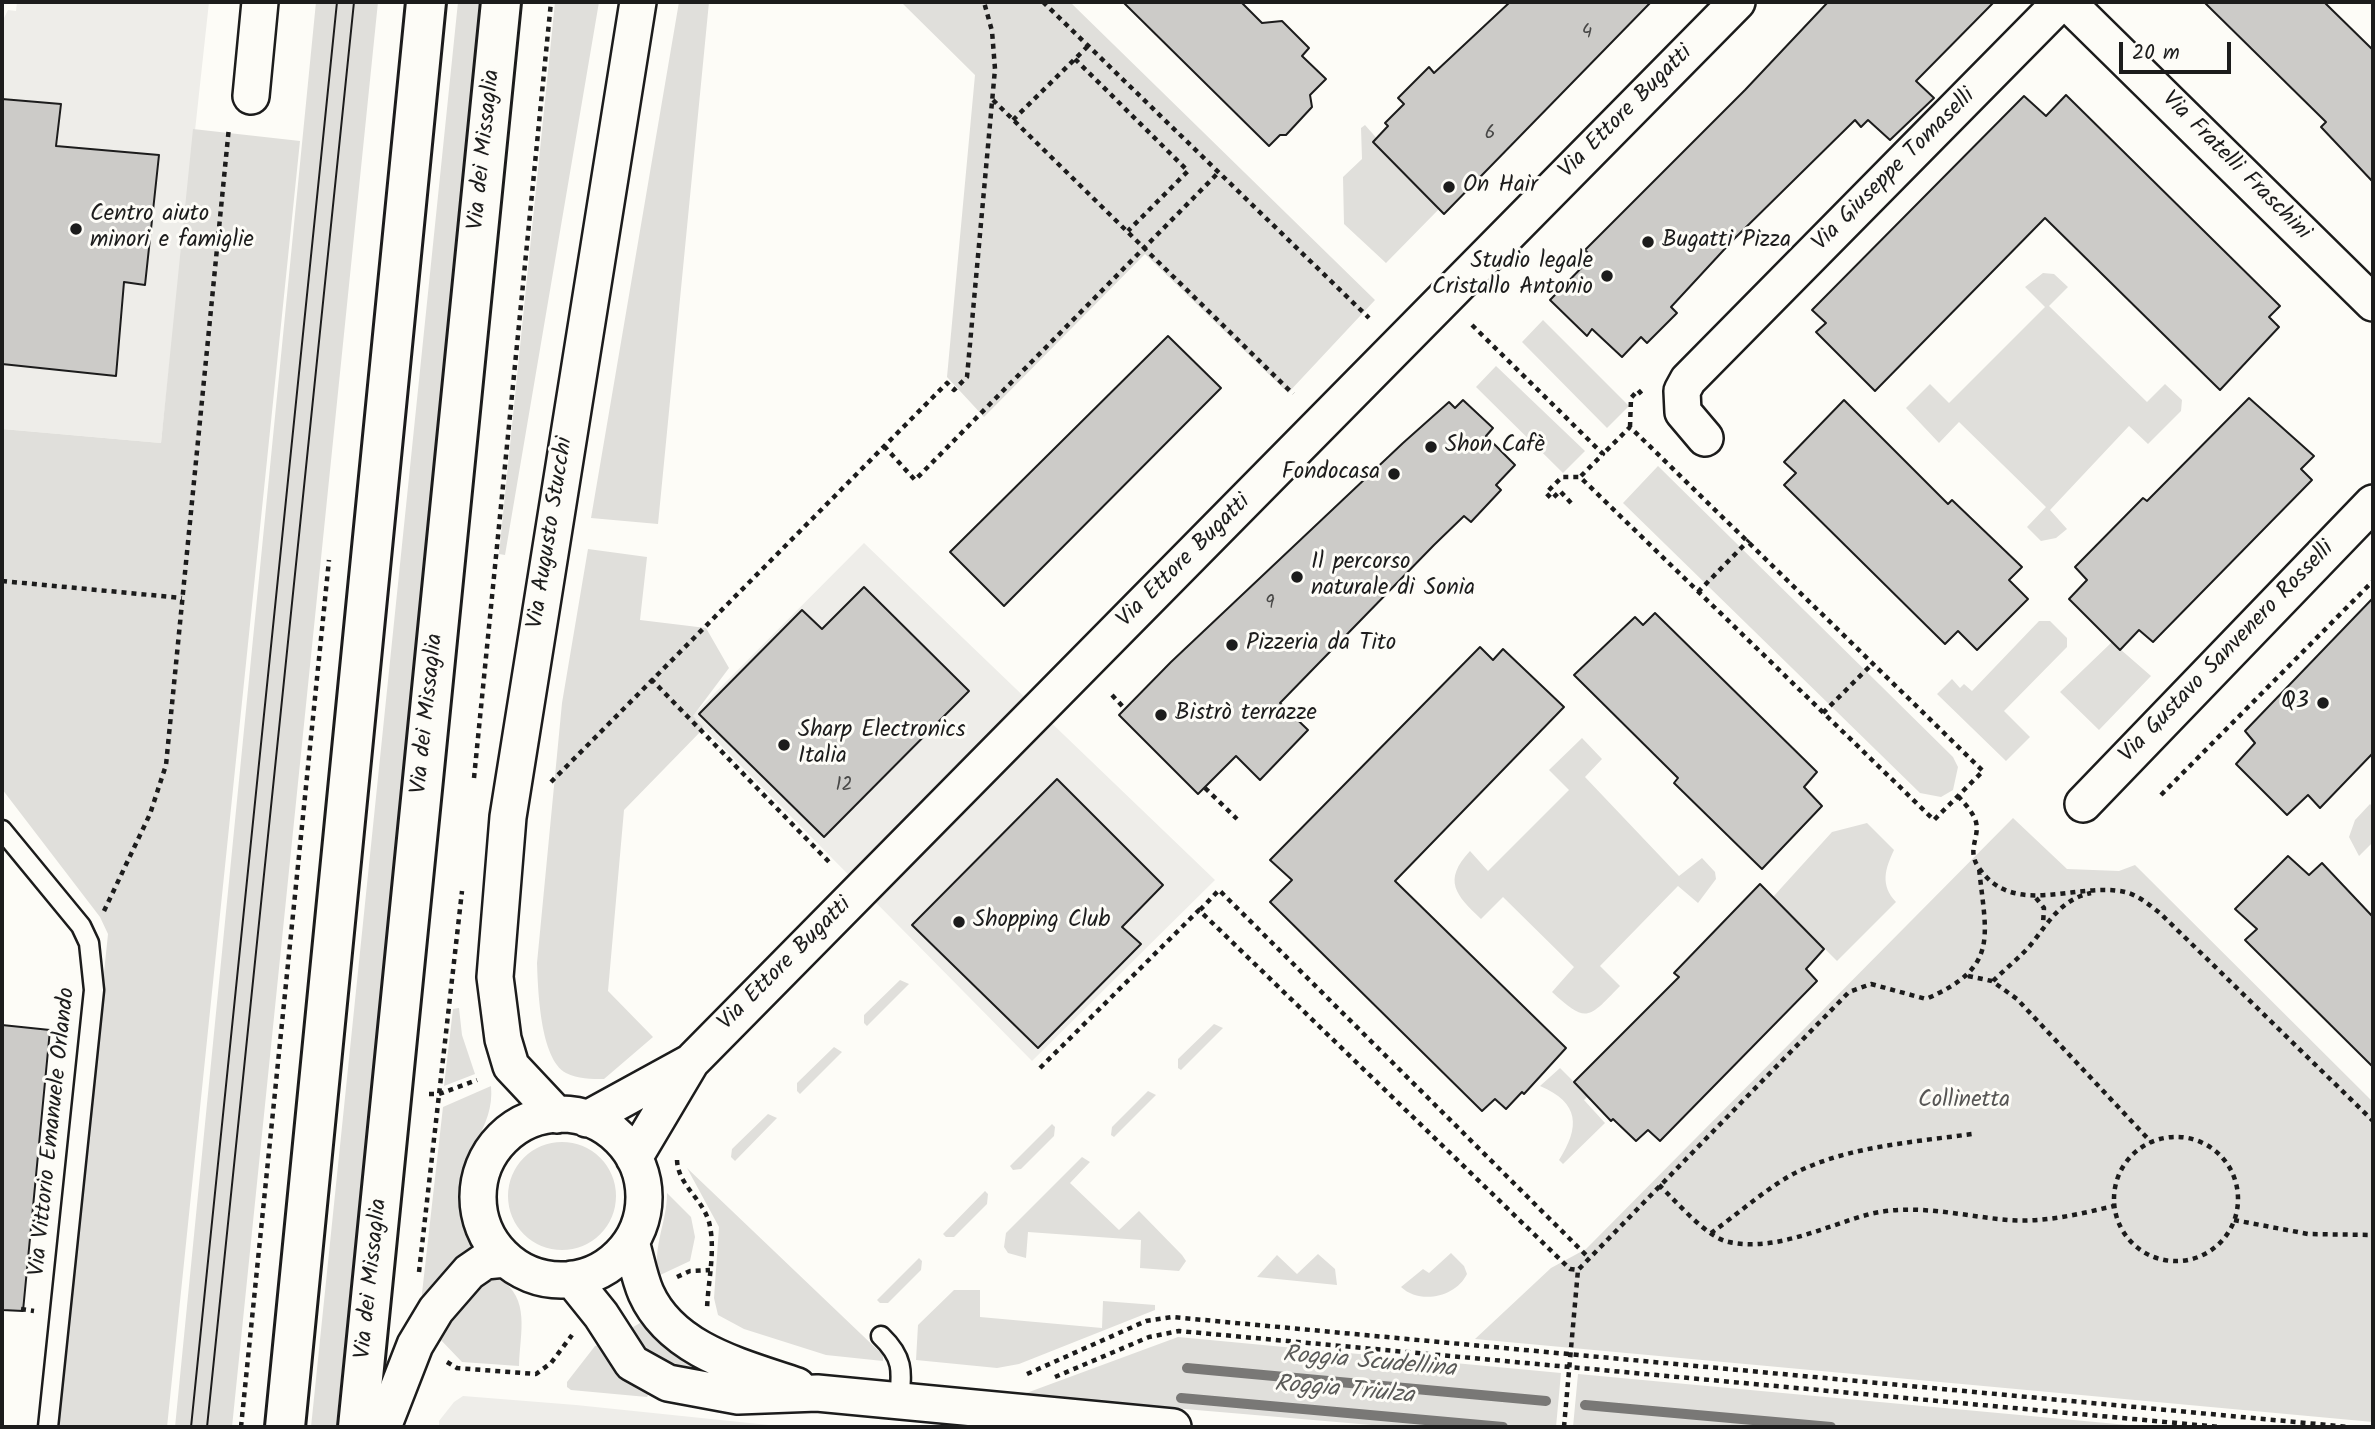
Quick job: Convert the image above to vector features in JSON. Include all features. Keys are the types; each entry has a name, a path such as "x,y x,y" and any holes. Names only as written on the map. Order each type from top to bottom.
{"main road":[{"path":"285,1427 426,2"},
{"name":"Via dei Missaglia","path":"358,1427 501,2"}],"street":[{"path":"251,96 260,2"},
{"name":"Via Augusto Stucchi","path":"502,1139 498,1072 503,1039 495,977 508,817 638,2"},
{"name":"Via Ettore Bugatti","path":"634,1158 691,1062 1737,2"},
{"name":"Via Giuseppe Tomaselli","path":"1705,438 1683,412 1682,391 1688,380 2061,2"},
{"name":"Via Fratelli Fraschini","path":"2067,2 2373,303"},
{"name":"Via Gustavo Sanvenero Rosselli","path":"2083,804 2373,503"},
{"name":"Via Ettore Bugatti","path":"572,1117 691,1062"},
{"name":"Via Augusto Stucchi","path":"498,1072 572,1117 614,1134 634,1158 641,1177 644,1198 640,1223 631,1242 618,1257 601,1269 572,1279 532,1275 505,1259 482,1225 478,1195 484,1164 502,1139 527,1122 572,1117"},
{"path":"631,1242 646,1293 673,1332 718,1358 817,1393"},
{"path":"383,1427 415,1345 436,1310 469,1272 485,1261 505,1259"},
{"path":"572,1279 601,1315 632,1363 668,1382 738,1395 817,1393 1173,1427"}],"lane":[{"name":"Via Vittorio Emanuele Orlando","path":"2,830 69,908 89,943 94,990 48,1427"},
{"path":"881,1336 894,1349 898,1358 899,1401"}],"path":[{"path":"474,785 551,2"},
{"path":"548,785 947,383 954,390 967,377 995,69 992,31 984,2"},
{"path":"1043,2 1369,318"},
{"path":"1013,120 1088,46"},
{"path":"1075,59 1188,171 1128,231"},
{"path":"992,99 1293,394"},
{"path":"89,943 150,814 166,765 229,127"},
{"path":"884,446 915,480 1219,172"},
{"path":"1472,325 1603,454"},
{"path":"1580,477 1630,426 1631,398 1638,390"},
{"path":"1571,503 1560,491 1552,499 1546,493 1562,477 1580,477 1934,820 1983,771 1630,426"},
{"path":"1698,592 1749,540"},
{"path":"241,1427 330,555"},
{"path":"2,581 182,598"},
{"path":"2161,795 2373,581"},
{"path":"1824,713 1874,662"},
{"path":"651,679 831,864"},
{"path":"1112,695 1125,709"},
{"path":"1205,788 1237,819"},
{"path":"1564,1427 1578,1270 1849,992 1871,984 1926,999 1968,976 1982,955 1986,932 1979,868 1972,849 1977,825 1971,811 1958,796"},
{"path":"1979,868 2000,888 2036,898 2076,891 2125,892 2161,914 2373,1121"},
{"path":"418,1280 463,880"},
{"path":"1040,1068 1219,890 1589,1258"},
{"path":"1992,981 2033,942 2043,924 2080,895 2099,892"},
{"path":"2036,898 2044,908 2043,924"},
{"path":"1199,910 1570,1269 1578,1270"},
{"path":"1968,976 1992,981 2017,999 2151,1142"},
{"path":"423,1093 439,1094 498,1072"},
{"path":"1711,1233 1796,1172 1829,1159 1870,1149 1972,1134"},
{"path":"2171,1137 2191,1139 2209,1146 2224,1159 2234,1178 2238,1199 2234,1220 2224,1238 2207,1253 2187,1260 2166,1261 2146,1253 2130,1241 2119,1225 2114,1206 2115,1186 2122,1168 2135,1153 2151,1142 2171,1137"},
{"path":"679,1148 677,1172 708,1219 711,1234 708,1316"},
{"path":"1659,1185 1711,1233 1725,1242 1746,1245 1773,1243 1872,1214 1902,1210 2040,1220 2114,1206"},
{"path":"2234,1220 2308,1234 2373,1235"},
{"path":"670,1281 690,1271 710,1270"},
{"path":"1015,1377 1036,1372 1146,1321 1172,1317 1571,1352 2349,1427"},
{"path":"449,1364 457,1368 536,1374 551,1363 576,1330"},
{"path":"1049,1380 1149,1337 1179,1331 2220,1427"}],"shaded area":[{"path":"17,2 209,2 161,443 2,429 2,22 8,10 16,11"},
{"path":"864,543 1215,880 1032,1061 692,716"},
{"path":"463,1396 788,1427 439,1427 439,1421 454,1402"}],"green space":[{"path":"316,2 378,2 232,1427 175,1427"},
{"path":"458,2 483,2 336,1427 311,1427"},
{"path":"555,2 599,2 505,555 499,554"},
{"path":"679,2 709,2 658,524 591,518"},
{"path":"901,2 1070,2 1375,300 1288,393 1145,254 984,417 947,377 975,75"},
{"path":"1365,125 1439,209 1386,263 1344,224 1343,177 1362,159 1361,128"},
{"path":"193,129 300,141 167,1427 57,1427 108,934 100,917 2,789 2,429 161,443"},
{"path":"2043,273 2054,274 2068,287 2049,306 2147,402 2165,384 2182,400 2181,411 2148,444 2129,426 2050,510 2067,529 2056,538 2041,541 2027,527 2046,507 1959,422 1939,443 1906,408 1930,384 1949,403 2045,307 2025,287"},
{"path":"1543,320 1629,406 1607,428 1522,342"},
{"path":"1496,366 1585,451 1563,473 1476,387"},
{"path":"1658,466 1953,757 1958,767 1953,790 1941,797 1920,793 1623,503"},
{"path":"588,549 647,557 640,620 706,628 729,668 693,716 704,728 624,810 608,991 653,1037 604,1079 575,1076 566,1073 557,1065 542,1023 537,963 562,703"},
{"path":"2039,621 2050,621 2067,638 2067,647 2004,711 2030,737 2006,761 1937,694 1952,679 1960,688 1964,684 1972,691"},
{"path":"2112,642 2151,676 2099,730 2060,692"},
{"path":"1582,738 1602,759 1585,777 1679,876 1702,858 1715,872 1716,879 1698,903 1678,886 1600,966 1620,986 1594,1011 1587,1013 1573,1009 1552,992 1574,967 1503,897 1481,919 1459,895 1455,879 1456,871 1470,851 1488,871 1569,790 1549,770"},
{"path":"2370,804 2373,807 2373,842 2359,856 2349,837 2355,820"},
{"name":"Collinetta","path":"2013,818 2067,869 2119,871 2135,865 2373,1102 2373,1422 1475,1339 1551,1268 1586,1249"},
{"path":"1867,823 1894,850 1888,864 1886,883 1896,902 1837,961 1773,897 1832,832"},
{"path":"900,980 909,984 867,1026 864,1023 864,1015"},
{"path":"459,1008 462,1035 475,1074 444,1086 453,1009"},
{"path":"1214,1024 1223,1028 1181,1070 1178,1068 1178,1059"},
{"path":"834,1047 842,1052 800,1094 797,1091 797,1083"},
{"path":"1560,1068 1588,1096 1584,1100 1605,1123 1563,1164 1559,1160 1571,1137 1572,1117 1563,1100 1540,1086"},
{"path":"491,1086 488,1115 466,1164 460,1191 473,1250 420,1311 443,1107"},
{"path":"1148,1091 1156,1095 1114,1137 1111,1135 1112,1127"},
{"path":"768,1114 777,1118 735,1161 731,1157 732,1149"},
{"path":"1052,1124 1055,1127 1054,1136 1021,1169 1013,1170 1010,1166"},
{"path":"562,1142 583,1146 600,1158 612,1175 616,1196 612,1217 600,1234 583,1246 562,1250 541,1246 524,1234 512,1217 508,1196 512,1175 524,1158 541,1146"},
{"path":"1082,1157 1090,1162 1070,1183 1119,1230 1139,1211 1186,1261 1179,1271 1140,1268 1141,1240 1028,1232 1026,1258 1008,1253 1004,1247 1006,1233"},
{"path":"687,1168 883,1355 883,1361 826,1355 744,1329 718,1315 714,1298 719,1227"},
{"path":"985,1191 988,1194 987,1204 954,1237 946,1237 943,1234"},
{"path":"667,1193 691,1217 695,1237 690,1261 658,1276 657,1253"},
{"path":"1451,1253 1464,1266 1467,1274 1455,1288 1437,1296 1427,1297 1409,1293 1401,1287 1423,1269 1429,1273"},
{"path":"1318,1254 1335,1269 1337,1285 1257,1277 1277,1255 1297,1274"},
{"path":"919,1258 922,1261 921,1270 888,1303 880,1303 877,1300"},
{"path":"499,1278 509,1286 520,1306 522,1329 519,1366 462,1362 438,1337 453,1313 484,1280"},
{"path":"954,1290 980,1290 980,1317 1102,1328 1103,1301 1155,1305 1155,1310 1019,1364 997,1368 916,1360 918,1325"},
{"path":"649,1318 734,1376 686,1372 650,1354 626,1331"},
{"path":"1178,1337 1561,1373 1556,1427 1395,1427 1021,1395"},
{"path":"600,1345 650,1391 647,1397 571,1390 567,1387 567,1382 595,1346"},
{"path":"1578,1374 2149,1427 1573,1427"}],"building":[{"path":"1123,2 1241,2 1262,23 1282,21 1309,48 1302,56 1326,79 1310,95 1312,107 1286,135 1280,135 1269,146"},
{"path":"1510,2 1651,2 1444,214 1373,142 1388,126 1385,123 1404,104 1398,98 1429,67 1434,73"},
{"path":"1828,2 1994,2 1916,81 1934,98 1890,140 1868,120 1861,127 1855,120 1733,240 1671,307 1677,313 1647,343 1641,337 1622,357 1592,329 1587,336 1550,300 1592,257 1585,250 1745,90"},
{"path":"2204,2 2324,2 2373,50 2373,182 2321,127 2326,122"},
{"path":"2066,95 2280,306 2269,317 2279,327 2220,390 2045,218 1875,391 1816,332 1826,323 1812,310 2024,96 2046,116"},
{"name":"Centro aiuto minori e famiglie","path":"2,99 61,104 56,146 159,155 145,285 124,282 116,376 2,364"},
{"path":"1168,336 1221,388 1004,606 950,552"},
{"path":"2249,398 2314,456 2301,469 2312,480 2153,642 2139,630 2120,650 2069,599 2087,580 2075,567 2143,498 2147,501"},
{"path":"1463,400 1493,428 1486,436 1515,465 1496,485 1501,490 1471,522 1464,516 1280,703 1308,730 1260,780 1236,756 1198,794 1119,715 1171,662 1403,443 1449,402 1455,408"},
{"path":"1844,400 1948,504 1952,500 2022,567 2009,580 2028,599 1977,650 1958,631 1945,644 1784,485 1796,473 1784,462"},
{"path":"864,587 969,691 824,837 699,714 802,610 822,629"},
{"name":"Q3","path":"2373,598 2373,753 2320,808 2308,795 2287,815 2236,764 2255,743 2245,731"},
{"path":"1655,613 1817,772 1804,787 1822,806 1762,869 1674,783 1678,778 1574,675 1635,617 1643,625"},
{"path":"1480,647 1493,660 1503,649 1564,707 1395,881 1566,1048 1524,1094 1522,1092 1506,1109 1495,1099 1482,1111 1270,902 1292,880 1270,860"},
{"path":"1057,779 1163,885 1122,927 1141,944 1038,1048 912,925"},
{"path":"2288,856 2309,875 2322,863 2373,917 2373,1067 2245,940 2257,929 2235,909"},
{"path":"1760,884 1824,949 1806,969 1817,981 1660,1141 1648,1130 1636,1141 1613,1119 1611,1121 1574,1082 1679,977 1674,973"},
{"path":"2,1025 50,1030 23,1311 2,1310"}],"waterway":[{"name":"Roggia Scudellina","path":"1187,1368 1546,1401"},
{"name":"Roggia Triulza","path":"1181,1398 1503,1427"},
{"name":"Roggia Scudellina","path":"1585,1405 1831,1427"}],"tram line":[{"path":"191,1427 337,2"},
{"path":"207,1427 354,2"}],"place":[{"name":"On Hair","path":"1449,187"},
{"name":"Centro aiuto minori e famiglie","path":"76,229"},
{"name":"Bugatti Pizza","path":"1648,242"},
{"name":"Studio legale Cristallo Antonio","path":"1607,276"},
{"name":"Shon Cafè","path":"1431,447"},
{"name":"Fondocasa","path":"1394,474"},
{"name":"Il percorso naturale di Sonia","path":"1297,577"},
{"name":"Pizzeria da Tito","path":"1232,645"},
{"name":"Q3","path":"2323,703"},
{"name":"Bistrò terrazze","path":"1161,715"},
{"name":"Sharp Electronics Italia","path":"784,745"},
{"name":"Shopping Club","path":"959,922"}]}
